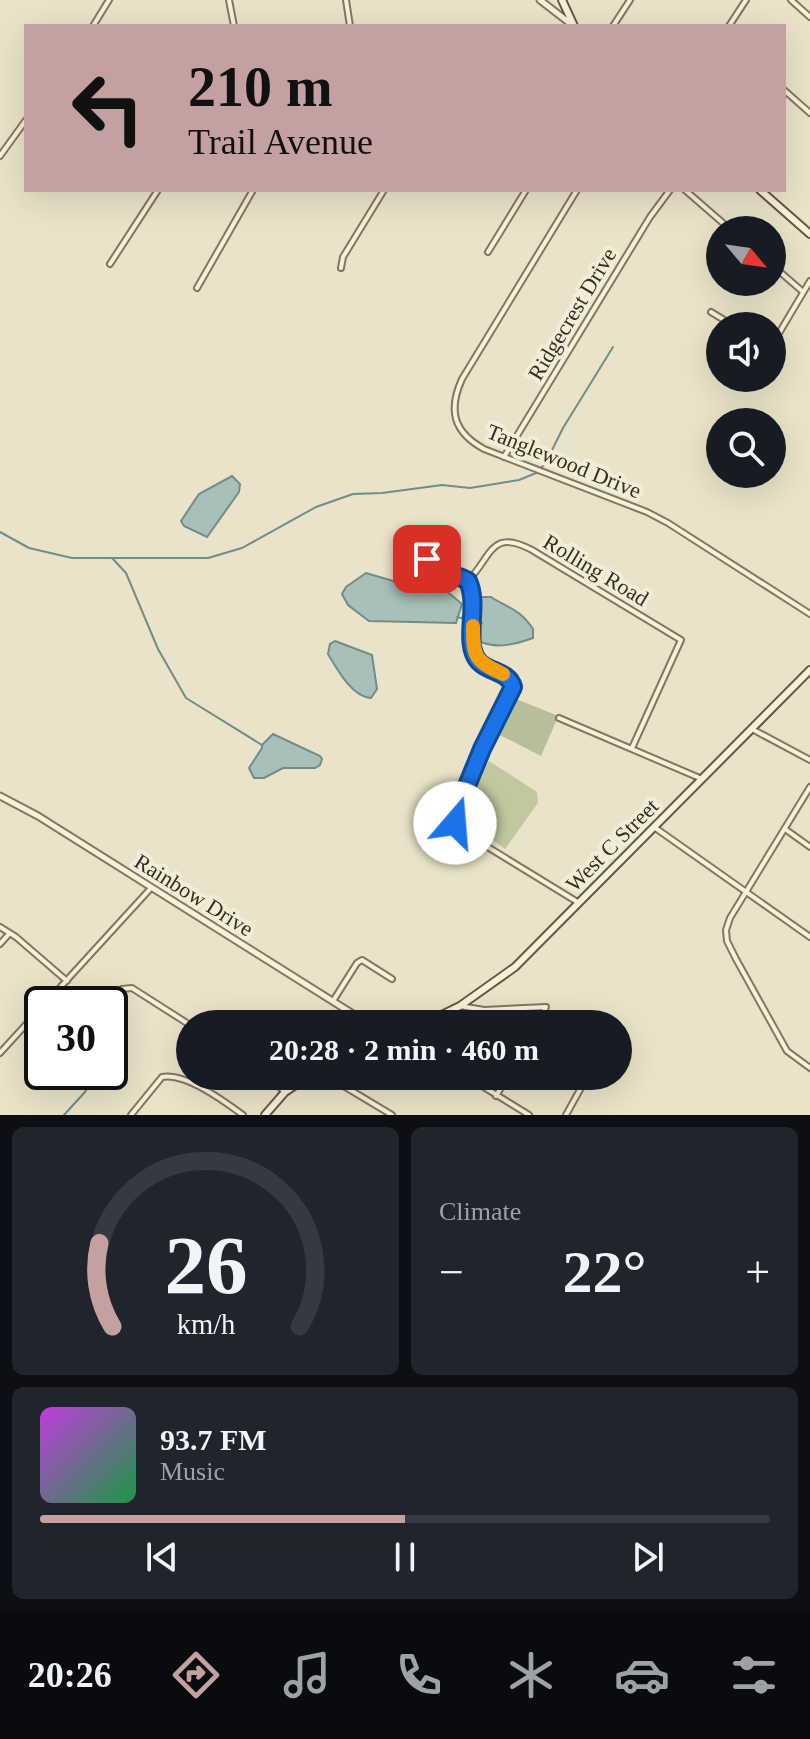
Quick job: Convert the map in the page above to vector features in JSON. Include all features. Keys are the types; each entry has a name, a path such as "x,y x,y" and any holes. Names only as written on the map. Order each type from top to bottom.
{"main road":[{"path":"562,0 572,24"},
{"path":"762,192 810,234"},
{"name":"West C Street","path":"452,1010 515,967 808,675"},
{"path":"265,1115 288,1090"}],"street":[{"path":"94,24 109,0"},
{"path":"229,0 234,24"},
{"path":"346,0 350,24"},
{"path":"540,0 571,24"},
{"path":"614,24 630,0"},
{"path":"730,24 746,0"},
{"path":"791,0 810,17"},
{"path":"786,92 810,113"},
{"path":"0,156 24,123"},
{"path":"110,264 157,192"},
{"path":"197,288 252,192"},
{"path":"341,268 343,257 383,192"},
{"path":"488,252 525,192"},
{"name":"Tanglewood Drive","path":"576,192 456,391 456,424 473,443 658,517 810,614"},
{"name":"Ridgecrest Drive","path":"504,457 650,217 669,192"},
{"path":"687,192 715,216"},
{"path":"786,277 802,291"},
{"path":"786,320 810,281"},
{"path":"442,535 430,551 427,559 430,567 468,581 473,593 475,656 480,663 506,675 513,687 482,749 455,815 455,827 579,903"},
{"name":"Rolling Road","path":"468,581 491,549 498,543 512,541 681,640 632,748"},
{"path":"559,718 702,779"},
{"path":"752,729 810,760"},
{"path":"810,787 730,918 726,930 727,941 787,1051 810,1068"},
{"name":"Rainbow Drive","path":"0,796 38,816 347,1010"},
{"path":"654,827 808,935 810,927"},
{"path":"785,829 810,847"},
{"path":"62,986 151,888"},
{"path":"0,927 67,981"},
{"path":"0,944 10,933"},
{"path":"333,1001 362,960 392,979"},
{"path":"128,988 176,1016"},
{"path":"460,1006 484,1010 546,1007 545,1010"},
{"path":"0,1053 24,1027"},
{"path":"131,1115 162,1077 170,1076 204,1090 243,1115"},
{"path":"350,1090 392,1115"},
{"path":"487,1090 529,1115"},
{"path":"496,1096 500,1090"},
{"path":"566,1115 580,1090"}],"green space":[{"path":"516,699 556,715 541,756 498,734"},
{"path":"489,761 537,792 538,803 505,849 485,830 476,809 478,785"}],"water":[{"path":"232,476 240,484 239,492 207,537 184,526 181,521 199,494"},
{"path":"366,573 427,591 444,589 462,604 456,623 369,621 348,605 342,594 346,587"},
{"path":"481,597 491,597 518,613 533,629 533,638 514,644 481,642"},
{"path":"335,641 372,655 377,689 371,698 351,688 336,667 328,654 330,644"},
{"path":"273,734 320,756 320,765 315,768 283,768 264,778 254,778 249,768 262,745"}],"waterway":[{"path":"0,532 29,548 72,558 208,558 242,548 316,507 353,494 442,485 470,488 519,480 536,473 545,464 563,428 613,347"},
{"path":"112,558 126,573 158,649 186,698 262,745"},
{"path":"457,617 482,623"},
{"path":"64,1115 86,1090"}],"slow traffic":[{"path":"473,626 475,656 480,663 503,674"}],"route":[{"path":"427,559 430,567 468,581 473,593 475,656 480,663 506,675 513,687 482,749 455,815 455,823"}]}
